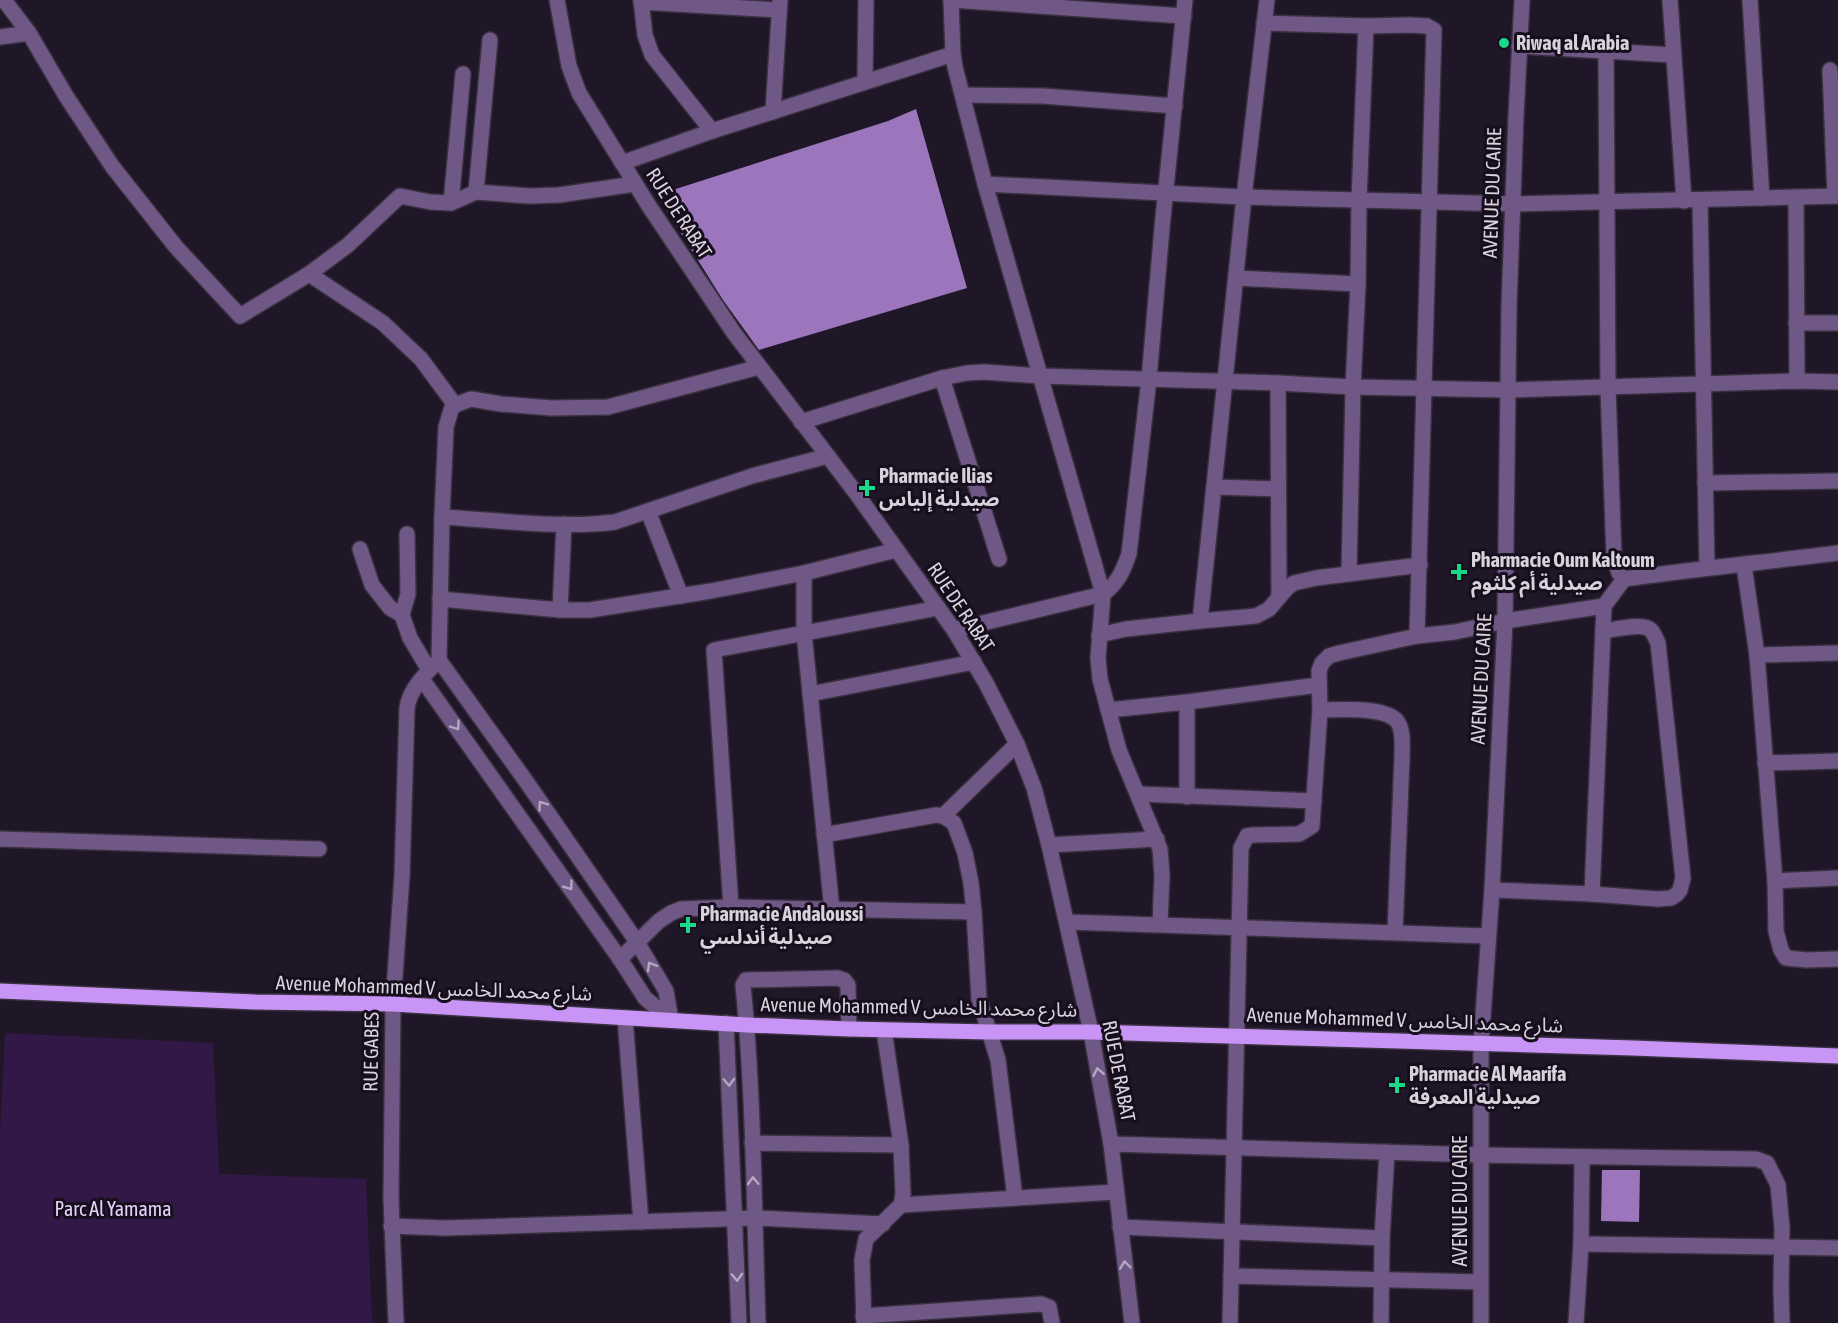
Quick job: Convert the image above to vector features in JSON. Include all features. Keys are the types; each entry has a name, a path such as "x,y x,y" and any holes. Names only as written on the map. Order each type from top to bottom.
{"main road":[{"name":"Avenue Mohammed V شارع محمد الخامس","path":"0,991 255,1002 393,1004 849,1029 1091,1032 1838,1056"}],"street":[{"path":"4,0 29,33 66,96 112,166 176,247 240,316 309,274 348,245 400,196 429,202 451,203 476,192 530,196 559,195 635,184"},
{"name":"RUE DE RABAT","path":"557,0 569,66 579,93 622,163 734,333 856,493 954,630 991,692 1017,744 1034,788 1049,845 1091,1032 1111,1144 1132,1323"},
{"path":"865,82 866,0"},
{"path":"1160,924 1162,867 1160,849 1119,750 1100,679 1098,658 1103,594 986,184 963,95 953,54 951,0 1184,16"},
{"path":"954,630 1103,594 1121,576 1129,554 1149,380 1185,0"},
{"path":"1200,621 1267,0"},
{"name":"AVENUE DU CAIRE","path":"1481,1323 1481,1044 1492,890 1505,621 1513,204 1522,0"},
{"path":"1670,0 1673,55 1692,200 1704,385 1707,568"},
{"path":"1750,0 1762,198"},
{"path":"712,130 652,55 645,36 641,1 780,5 773,112"},
{"path":"1264,22 1366,26 1409,25 1427,26 1434,29 1417,636"},
{"path":"1350,574 1353,387 1366,26"},
{"path":"0,37 29,33"},
{"path":"476,192 490,39"},
{"path":"1519,46 1673,55"},
{"path":"1606,51 1608,388 1614,557 1619,573 1624,579"},
{"path":"622,163 712,130 953,54"},
{"path":"986,184 1244,197 1513,204 1837,196 1830,70"},
{"path":"451,203 463,74"},
{"path":"963,95 1043,96 1175,106"},
{"path":"1796,197 1797,381"},
{"path":"309,274 382,323 421,359 455,405"},
{"path":"1236,278 1358,284"},
{"path":"1796,323 1838,322"},
{"path":"671,1020 666,991 637,942 534,794 430,670 440,599 446,427 451,410 455,405 471,399 552,408 608,407 759,367"},
{"path":"801,422 942,378 984,372 1423,389 1509,390 1797,381 1838,382"},
{"path":"942,378 999,559"},
{"path":"1278,383 1279,597"},
{"path":"442,516 564,524 615,522 752,476 828,456"},
{"path":"1705,483 1838,481"},
{"path":"1215,487 1278,489"},
{"path":"648,511 681,596"},
{"path":"560,610 564,524"},
{"path":"407,534 408,594 402,615 410,638 645,998 671,1020"},
{"path":"360,549 372,585 390,608 402,615"},
{"path":"440,599 560,610 590,610 804,573 896,550"},
{"path":"1592,894 1604,606 1624,579 1838,553"},
{"path":"1099,635 1126,629 1256,616 1269,609 1294,583 1420,565"},
{"path":"1744,565 1757,655 1776,931 1781,950 1786,958 1838,959"},
{"path":"804,573 804,633 832,910"},
{"path":"1230,1323 1241,848 1247,836 1299,834 1312,826 1320,710 1319,671 1322,663 1329,656 1340,652 1417,636 1455,632 1505,621 1604,606"},
{"path":"731,907 714,650 938,608"},
{"path":"1492,890 1658,899 1671,898 1680,890 1683,878 1658,643 1646,627 1603,631"},
{"path":"1757,655 1838,653"},
{"path":"810,694 974,662"},
{"name":"RUE GABES","path":"396,1323 391,1226 393,1004 402,876 407,708 408,700 430,670"},
{"path":"1108,710 1319,685"},
{"path":"1187,702 1187,797"},
{"path":"1320,710 1371,711 1388,715 1397,722 1401,734 1402,758 1395,932"},
{"path":"943,816 1017,744"},
{"path":"1766,763 1838,761"},
{"path":"1138,794 1314,801"},
{"path":"824,836 936,814 954,823 971,883 979,999 998,1060 1015,1198"},
{"path":"0,839 319,849"},
{"path":"1049,845 1156,839"},
{"path":"1774,881 1838,878"},
{"path":"620,958 671,913 681,909 731,907 974,912"},
{"path":"1067,922 1487,936"},
{"path":"758,1323 747,1025 743,985 746,980 837,978 844,980 848,985 849,1029"},
{"path":"625,1018 641,1222"},
{"path":"726,1023 739,1323"},
{"path":"884,1030 901,1145 902,1206"},
{"path":"752,1143 901,1145"},
{"path":"1111,1144 1480,1155 1756,1159 1767,1163 1778,1185 1782,1228 1782,1323"},
{"path":"1381,1323 1382,1238 1387,1152"},
{"path":"1576,1323 1581,1244 1582,1157"},
{"path":"1052,1323 1049,1307 1041,1304 863,1319 862,1260 869,1235 902,1206 1116,1192"},
{"path":"391,1226 445,1228 735,1218 883,1224"},
{"path":"1120,1227 1382,1238"},
{"path":"1581,1244 1838,1248"},
{"path":"1231,1276 1481,1282"}],"green space":[{"name":"Parc Al Yamama","path":"5,1033 213,1043 219,1174 366,1179 372,1323 0,1323 0,1132"}],"building":[{"path":"916,109 967,288 759,350 723,300 657,195 888,121"},
{"path":"1602,1170 1640,1170 1639,1222 1601,1221"}],"place":[{"name":"Riwaq al Arabia","path":"1504,43"},
{"name":"Pharmacie Ilias صيدلية إلياس","path":"867,488"},
{"name":"Pharmacie Oum Kaltoum صيدلية أم كلثوم","path":"1459,572"},
{"name":"Pharmacie Andaloussi صيدلية أندلسي","path":"688,925"},
{"name":"Pharmacie Al Maarifa صيدلية المعرفة","path":"1397,1085"}]}
